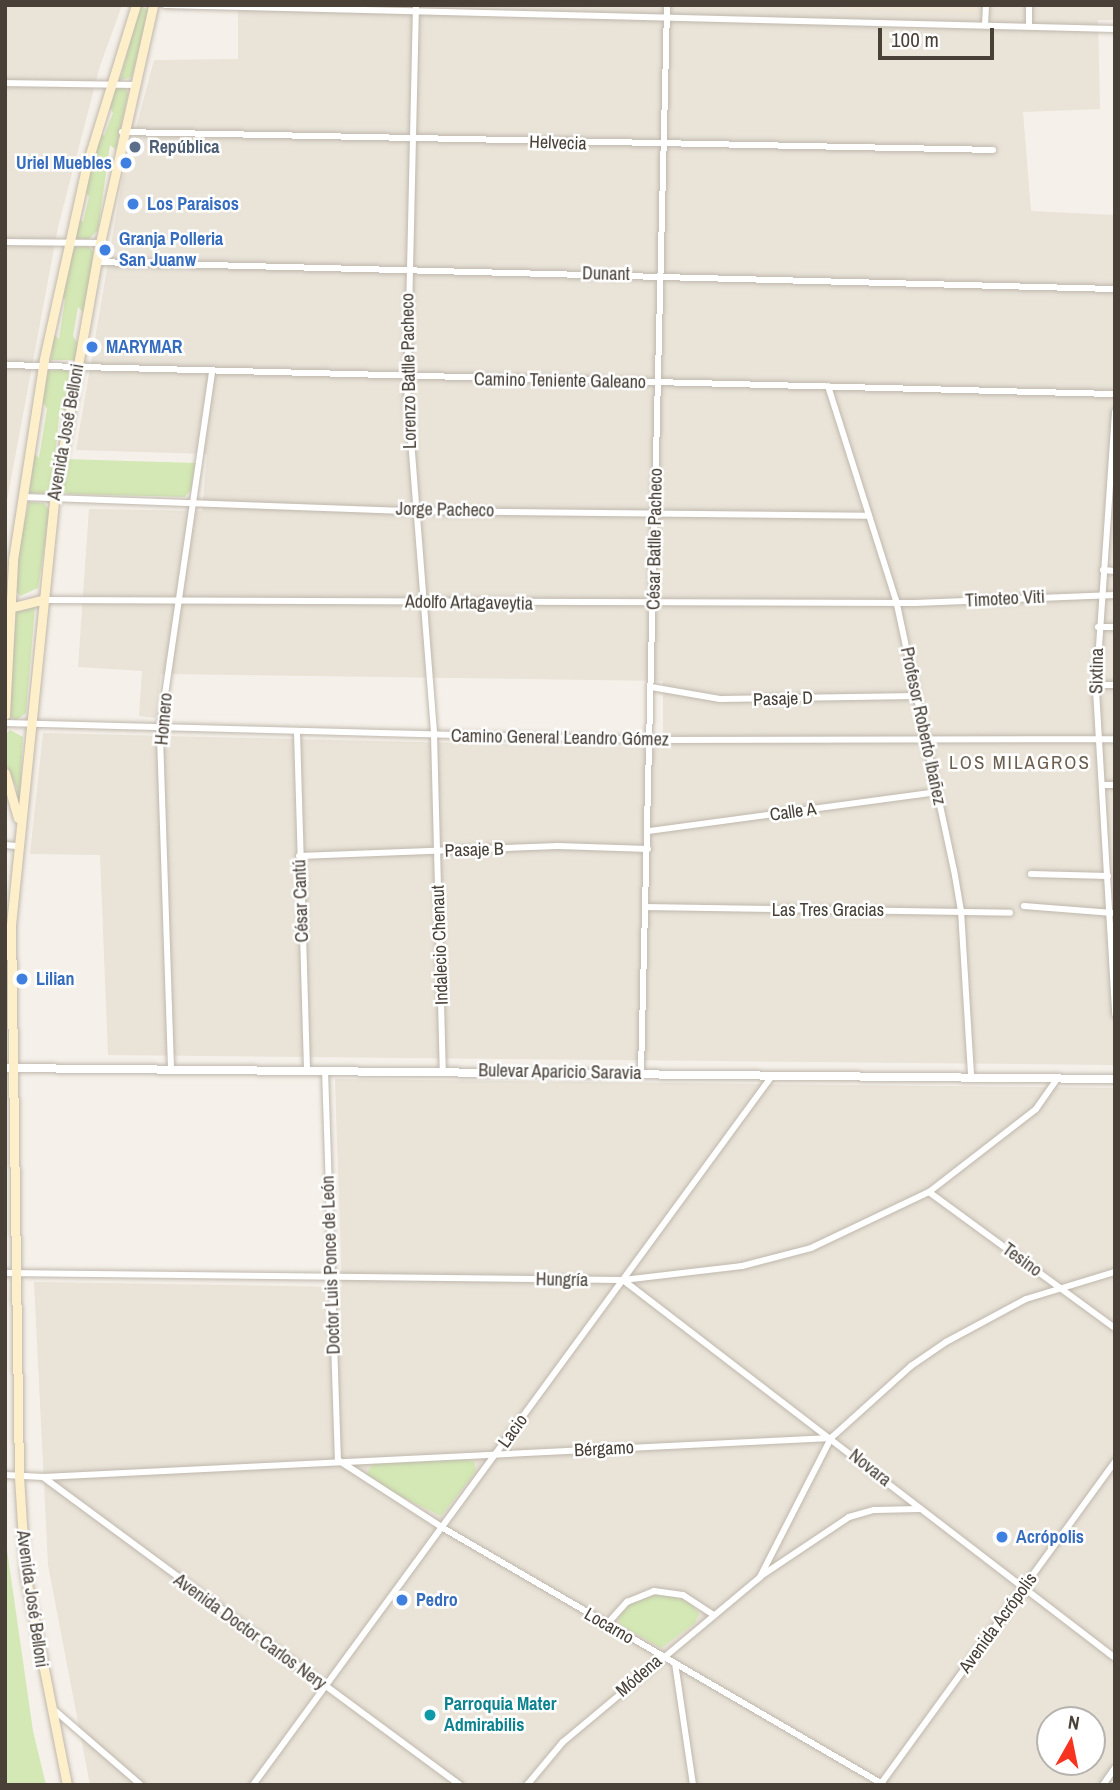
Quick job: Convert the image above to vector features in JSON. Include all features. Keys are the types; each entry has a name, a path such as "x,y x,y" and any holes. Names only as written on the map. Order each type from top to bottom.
{"main road":[{"name":"Avenida José Belloni","path":"5,715 12,568 43,365 67,242 136,5"},
{"name":"Avenida José Belloni","path":"67,1785 48,1706 25,1572 19,1476 9,1068 10,846 18,823 32,724 54,500 122,132 153,5"},
{"path":"5,576 12,568"},
{"path":"9,607 43,600"},
{"name":"Avenida José Belloni","path":"5,773 18,823"}],"street":[{"path":"165,5 416,8 667,18 1115,29"},
{"name":"César Batlle Pacheco","path":"641,1072 649,831 667,5"},
{"path":"985,25 986,5"},
{"path":"1029,26 1030,5"},
{"name":"Lorenzo Batlle Pacheco","path":"416,8 407,378 413,511 433,735"},
{"path":"5,83 133,85"},
{"name":"Helvecia","path":"122,132 664,146 993,150"},
{"path":"5,242 100,243"},
{"name":"Dunant","path":"96,262 1115,289"},
{"name":"Camino Teniente Galeano","path":"5,365 212,373 1115,394"},
{"name":"Homero","path":"171,1068 160,729 212,373"},
{"name":"Profesor Roberto Ibañez","path":"828,386 867,516 896,600 917,696 961,911 971,1076"},
{"name":"Sixtina","path":"1115,412 1111,514 1105,542 1096,685 1108,876 1113,913 1115,1014"},
{"name":"Jorge Pacheco","path":"23,497 413,511 867,516"},
{"path":"1105,542 1115,543"},
{"path":"1103,570 1115,571"},
{"name":"Timoteo Viti","path":"896,600 1115,595"},
{"name":"Adolfo Artagaveytia","path":"43,600 179,604 654,604 896,600"},
{"path":"1098,627 1115,627"},
{"path":"1096,685 1115,685"},
{"name":"Pasaje D","path":"651,687 720,699 917,696"},
{"name":"Camino General Leandro Gómez","path":"5,723 650,740 925,742 1115,739"},
{"name":"César Cantú","path":"297,732 307,1070"},
{"name":"Indalecio Chenaut","path":"433,735 443,1071"},
{"path":"1104,785 1115,785"},
{"name":"Calle A","path":"649,831 936,792"},
{"name":"Pasaje B","path":"299,856 558,846 648,849"},
{"path":"1031,874 1108,876"},
{"path":"1024,906 1113,913"},
{"name":"Las Tres Gracias","path":"647,907 1010,913"},
{"name":"Bulevar Aparicio Saravia","path":"9,1068 641,1072 1115,1079"},
{"name":"Doctor Luis Ponce de León","path":"325,1070 338,1460"},
{"name":"Lacio","path":"253,1785 772,1076"},
{"name":"Hungría","path":"5,1273 623,1280 703,1273 779,1257 867,1224 929,1192 1037,1109 1058,1078"},
{"name":"Tesino","path":"929,1192 1115,1328"},
{"path":"831,1438 911,1366 946,1342 1059,1286 1115,1272"},
{"name":"Novara","path":"623,1280 1115,1658"},
{"name":"Bérgamo","path":"5,1475 43,1477 338,1460 831,1438"},
{"name":"Módena","path":"760,1577 831,1438"},
{"name":"Locarno","path":"338,1460 443,1528 882,1784"},
{"name":"Avenida Acrópolis","path":"882,1784 1115,1461"},
{"name":"Avenida Doctor Carlos Nery","path":"43,1477 460,1785"},
{"name":"Módena","path":"527,1785 563,1742 661,1656 760,1577 849,1517 874,1510 922,1509"},
{"path":"607,1625 627,1602 654,1591 683,1595 714,1615"},
{"path":"675,1663 693,1785"},
{"path":"48,1706 141,1785"},
{"path":"1102,1785 1115,1768"}],"shaded area":[{"path":"5,5 122,5 100,66 58,227 5,511"},
{"path":"238,5 1115,5 1115,20 1098,20 1100,109 1023,112 1031,211 1115,215 1115,1065 108,1055 100,855 30,854 43,733 663,748 663,681 161,674 156,718 139,716 142,671 78,667 89,509 202,511 207,454 76,450 122,181 154,60 238,59"},
{"path":"838,5 979,5 978,12 838,9"},
{"path":"335,1079 1115,1088 1115,1785 90,1785 48,1565 34,1282 342,1287"}],"green space":[{"path":"140,6 149,10 132,77 120,80"},
{"path":"117,86 126,88 128,94 116,150 110,145 98,230 89,239 78,239 74,236 77,216 83,222 89,197 84,189 99,131 104,136 113,113 108,105"},
{"path":"88,246 94,252 84,313 78,307 73,336 78,344 75,360 51,360 53,334 59,339 65,300 60,294 72,247"},
{"path":"65,369 73,375 66,412 60,408 51,494 29,493 34,453 39,458 47,409 42,400 48,371"},
{"path":"64,459 196,463 191,490 185,497 68,494 60,489"},
{"path":"29,502 44,503 50,511 38,588 20,596 15,590 16,562"},
{"path":"35,607 26,713 15,721 8,713 16,612"},
{"path":"10,730 23,737 19,815 17,789 5,762 5,735"},
{"path":"465,1459 474,1462 476,1471 441,1516 372,1482 366,1475 373,1463"},
{"path":"5,1536 33,1731 46,1785 5,1785"},
{"path":"662,1593 690,1602 699,1614 695,1623 661,1648 621,1625 618,1618 626,1605"}],"place":[{"name":"República","path":"135,147"},
{"name":"Uriel Muebles","path":"126,163"},
{"name":"Los Paraisos","path":"133,204"},
{"name":"Granja Polleria San Juanw","path":"105,250"},
{"name":"MARYMAR","path":"92,347"},
{"name":"Lilian","path":"22,979"},
{"name":"Acrópolis","path":"1002,1537"},
{"name":"Pedro","path":"402,1600"},
{"name":"Parroquia Mater Admirabilis","path":"430,1715"}],"district":[{"name":"LOS MILAGROS","path":"1020,763"}]}
